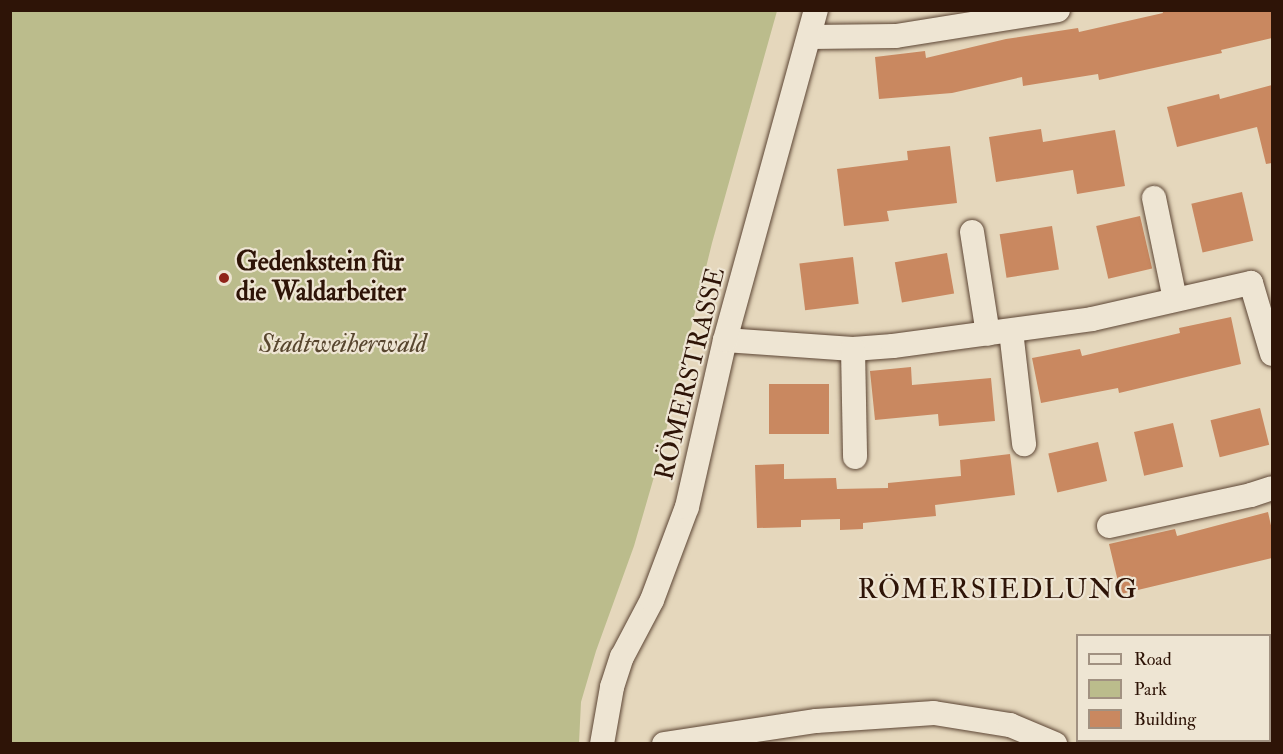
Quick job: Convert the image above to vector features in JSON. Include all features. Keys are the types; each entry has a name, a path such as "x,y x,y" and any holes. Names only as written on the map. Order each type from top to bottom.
{"street":[{"name":"RÖMERSTRASSE","path":"602,744 612,687 622,657 652,600 687,507 725,340 816,10"},
{"path":"810,37 896,36 1058,10"},
{"path":"1154,198 1175,299"},
{"path":"972,232 999,333 1024,444"},
{"path":"725,340 853,349 999,333 1092,319 1251,283 1272,354"},
{"path":"853,349 855,457"},
{"path":"1109,526 1251,495 1272,488"},
{"path":"664,744 816,721 934,713 1010,725 1055,744"}],"green space":[{"name":"Stadtweiherwald","path":"10,11 777,11 712,243 658,463 634,546 596,651 581,702 579,743 11,743"}],"building":[{"path":"1162,10 1272,10 1272,38 1221,50 1222,53 1099,80 1098,74 1023,86 1022,77 952,93 879,99 875,57 925,51 926,58 1006,39 1078,28 1079,32 1163,13"},
{"path":"1272,85 1272,163 1266,164 1257,127 1177,147 1167,107 1219,94 1220,99"},
{"path":"1041,129 1043,142 1115,130 1125,186 1077,194 1073,170 996,182 989,137"},
{"path":"950,146 957,203 887,211 889,221 844,226 837,169 908,160 907,151"},
{"path":"1242,192 1253,241 1203,252 1191,204"},
{"path":"1140,216 1152,269 1108,279 1096,226"},
{"path":"1052,226 1059,269 1007,278 1000,234"},
{"path":"947,253 954,293 902,303 895,262"},
{"path":"853,257 859,304 805,310 799,264"},
{"path":"1231,317 1241,364 1119,393 1118,388 1041,403 1032,358 1080,349 1082,356 1180,333 1179,328"},
{"path":"911,367 912,385 991,378 995,421 939,426 938,414 875,420 870,371"},
{"path":"769,384 829,384 829,434 769,434"},
{"path":"1260,408 1269,445 1220,457 1211,420"},
{"path":"1173,423 1183,467 1144,476 1134,432"},
{"path":"1098,442 1107,481 1057,492 1048,453"},
{"path":"1010,454 1015,495 935,505 936,516 863,523 863,529 840,530 840,519 801,520 801,527 757,528 755,465 784,464 784,479 836,478 837,489 888,488 888,483 961,476 960,460"},
{"path":"1268,512 1272,530 1272,558 1121,594 1109,544 1175,529 1177,536"}],"place":[{"name":"Gedenkstein für die Waldarbeiter","path":"224,278"}],"district":[{"name":"RÖMERSIEDLUNG","path":"998,590"}]}
